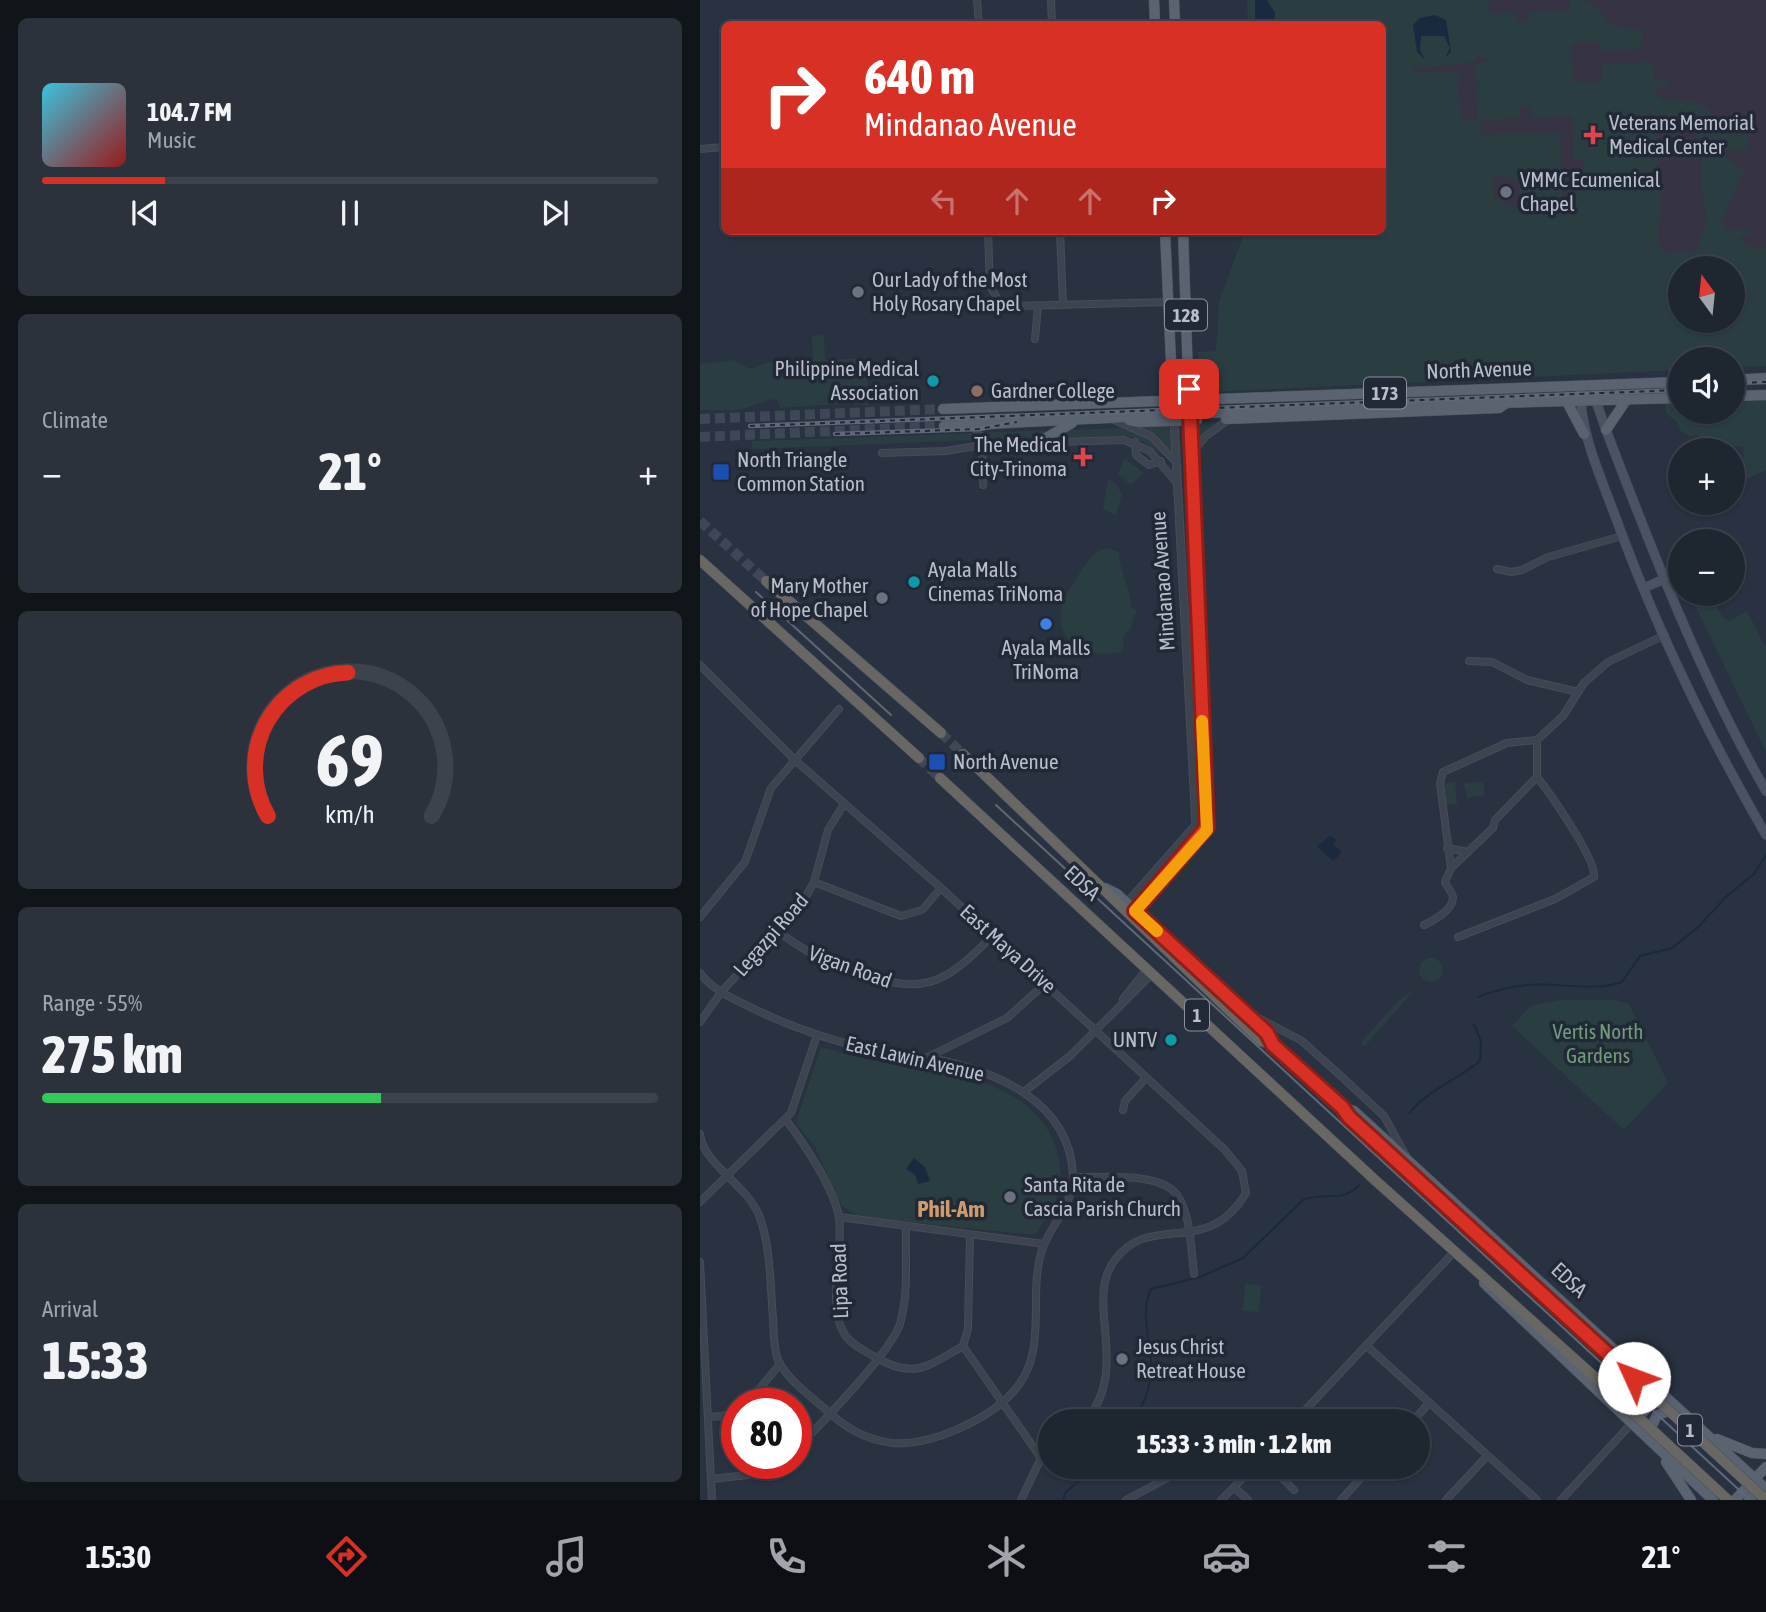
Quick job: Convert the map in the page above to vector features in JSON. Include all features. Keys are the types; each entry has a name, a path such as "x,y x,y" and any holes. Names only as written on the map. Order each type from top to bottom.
{"highway":[{"path":"700,560 919,758"},
{"path":"766,581 941,733"},
{"name":"EDSA","path":"963,754 1261,1041 1273,1045 1342,1107 1349,1117 1766,1500"},
{"name":"EDSA","path":"940,778 1454,1252 1728,1500"}],"main road":[{"path":"1154,0 1156,21"},
{"path":"1174,0 1175,21"},
{"name":"Mindanao Avenue","path":"1165,235 1174,417"},
{"name":"Mindanao Avenue","path":"1183,235 1189,417"},
{"path":"1745,379 1766,378"},
{"name":"North Avenue","path":"943,409 1668,382"},
{"path":"1597,385 1597,401 1606,430 1664,579 1724,713 1766,791"},
{"path":"1580,386 1584,434"},
{"path":"1745,396 1766,395"},
{"name":"North Avenue","path":"1385,410 1406,405 1499,401 1504,404 1668,398"},
{"path":"1606,430 1627,399"},
{"path":"1567,402 1584,434 1622,536 1665,635 1735,783 1766,835"},
{"name":"North Avenue","path":"1189,417 1499,408 1504,404"},
{"path":"1385,410 1406,405"},
{"name":"North Avenue","path":"944,426 1174,417 1231,418 1278,413"},
{"path":"1039,442 1075,421"},
{"path":"1644,588 1664,579"},
{"name":"EDSA","path":"1105,888 1127,903 1267,1033 1273,1045"},
{"name":"EDSA","path":"1342,1107 1354,1111 1762,1483"},
{"name":"EDSA","path":"1475,1271 1499,1299 1713,1500"},
{"path":"1631,1423 1654,1401 1657,1388"},
{"path":"1649,1440 1649,1429 1657,1415 1667,1410 1679,1409"},
{"path":"1709,1436 1752,1453 1766,1454"},
{"path":"1662,1452 1692,1500"},
{"path":"1662,1452 1672,1455 1722,1500"},
{"path":"1749,1500 1762,1483 1766,1467"},
{"path":"1735,1500 1762,1483"}],"street":[{"path":"977,0 978,21"},
{"path":"1051,0 1052,21"},
{"path":"700,149 721,147"},
{"path":"988,235 990,286 997,300 1007,305 1168,302"},
{"path":"1060,235 1063,305"},
{"path":"1035,339 1038,306"},
{"name":"Mindanao Avenue","path":"1127,903 1196,825 1174,417"},
{"name":"Mindanao Avenue","path":"1135,911 1207,827 1189,417"},
{"path":"1189,455 1206,436 1231,418"},
{"path":"1112,419 1151,436 1176,462"},
{"path":"972,425 984,444 984,485"},
{"path":"1175,435 1189,435"},
{"path":"882,453 946,451 984,444 1116,439 1135,442 1161,461 1177,482"},
{"path":"1135,442 1136,455 1149,465 1161,461"},
{"path":"1497,569 1511,572 1522,570 1548,558 1622,536"},
{"path":"1451,867 1440,783 1443,772 1507,743 1537,740 1563,716 1578,692 1608,662 1665,635"},
{"path":"1469,661 1492,662 1527,680 1578,692"},
{"name":"East Maya Drive","path":"701,668 796,761 942,888 1096,1029 1145,1079 1225,1150 1246,1179 1246,1193 1227,1218 1213,1227 1140,1239 1119,1256 1110,1268 1105,1305 1108,1376 1101,1400 1095,1409"},
{"path":"700,916 745,862 767,794 839,709"},
{"path":"1458,937 1555,899 1594,877 1595,870 1578,838 1537,777 1537,740"},
{"path":"1424,926 1451,904 1452,895 1445,882 1451,867 1537,777"},
{"name":"Legazpi Road","path":"700,1022 722,991 799,909 814,882 828,830 844,804"},
{"path":"1447,848 1468,852"},
{"path":"814,882 901,916 922,910 942,888"},
{"path":"1146,882 1149,888 1154,890"},
{"name":"Vigan Road","path":"779,932 822,961 883,982 909,987 933,981 952,971 993,935"},
{"path":"700,1133 704,1150 753,1203 763,1230 775,1346 780,1364 828,1413 848,1429 866,1437 912,1444 954,1430 1002,1404 1020,1385 1033,1359 1035,1283 1044,1244 1068,1202 1073,1177 1065,1142 1054,1120 1025,1091 1047,1076 1096,1029 1122,1000 1126,991 1150,972"},
{"name":"East Lawin Avenue","path":"700,973 722,991 777,1020 817,1035 877,1051 927,1057 959,1065 1025,1091"},
{"path":"927,1057 1007,1018 1046,983"},
{"path":"1238,1007 1302,1041 1384,1116 1409,1161"},
{"path":"700,1202 786,1120 817,1035"},
{"path":"1124,1110 1125,1101 1145,1079"},
{"name":"Lipa Road","path":"786,1120 817,1164 839,1217 837,1297 841,1327 851,1342 891,1367 912,1371 963,1346"},
{"path":"1073,1177 1136,1178 1166,1185 1182,1204 1194,1274"},
{"path":"839,1217 1044,1244"},
{"path":"812,1431 878,1359 897,1331 902,1316 906,1226"},
{"path":"970,1235 968,1334 963,1346 1038,1454"},
{"path":"1308,1409 1454,1252"},
{"path":"700,1262 712,1500"},
{"path":"1368,1347 1537,1500"},
{"path":"760,1388 780,1364"},
{"path":"1424,1409 1429,1403"},
{"path":"709,1417 721,1416"},
{"path":"1561,1500 1631,1423"},
{"path":"1446,1500 1487,1456"},
{"path":"1021,1500 1038,1464"},
{"path":"711,1479 721,1478"},
{"path":"1126,1500 1166,1479"},
{"path":"1222,1500 1243,1479"},
{"path":"1283,1479 1294,1490"},
{"path":"1341,1500 1360,1479"},
{"path":"1235,1488 1248,1500"}],"shaded area":[{"name":"Veterans Memorial Medical Center","path":"1475,0 1766,0 1766,262 1745,263 1745,256 1668,256 1668,266 1504,272 1406,69 1476,62"}],"green space":[{"path":"1247,0 1489,0 1489,13 1515,12 1516,22 1529,21 1528,12 1570,10 1570,0 1584,0 1602,12 1613,25 1643,29 1640,49 1601,51 1600,42 1571,43 1573,82 1602,81 1602,64 1653,62 1654,81 1668,80 1668,84 1655,89 1662,100 1698,103 1714,118 1737,119 1748,135 1749,147 1745,151 1721,150 1721,153 1746,173 1740,178 1727,210 1724,230 1742,229 1753,233 1740,237 1741,242 1750,247 1766,247 1766,366 1745,367 1745,347 1668,347 1668,371 1209,392 1202,385 1199,375 1198,352 1216,351 1219,302 1244,235 1386,235 1386,21 1248,21","holes":["1480,55 1491,60 1475,65 1473,71 1480,87 1476,91 1478,120 1462,121 1457,85 1460,76 1453,71 1414,72 1411,69 1476,62 1476,57","1531,107 1532,118 1572,116 1574,159 1583,159 1584,170 1574,171 1575,197 1563,197 1560,132 1481,135 1481,120 1519,118 1519,108","1691,119 1697,121 1698,154 1702,158 1701,188 1707,220 1695,253 1680,250 1668,254 1661,249 1658,236 1661,204 1655,120 1668,123","1495,175 1521,181 1518,208 1495,199 1492,186"]},
{"path":"824,335 825,360 867,358 869,406 852,403 780,408 777,400 773,399 739,410 700,410 700,364 734,360 750,369 769,362 813,360 812,336"},
{"path":"1766,398 1766,470 1745,480 1745,438 1689,436 1680,430 1678,424 1745,424 1745,399"},
{"path":"1665,401 1668,401 1668,415 1666,413"},
{"path":"1218,422 1195,444 1193,423"},
{"path":"1169,423 1171,450 1142,425"},
{"path":"1124,428 1149,439 1166,457 1146,443 1128,436 1049,438 1063,430"},
{"path":"1056,430 1042,438 985,440 980,433"},
{"path":"976,433 981,440 752,449 752,441"},
{"path":"1124,458 1144,473 1131,485 1118,474"},
{"path":"1108,479 1116,484 1122,494 1116,515 1103,509"},
{"path":"1108,548 1119,552 1131,608 1136,609 1136,612 1130,630 1124,635 1123,651 1101,654 1079,648 1071,641 1064,633 1061,609 1087,562 1097,552"},
{"path":"1695,606 1717,606 1723,618 1729,621 1747,611 1766,648 1766,752"},
{"path":"1483,781 1485,795 1467,798 1464,784"},
{"path":"1455,782 1457,804 1447,805 1444,783"},
{"path":"1431,958 1440,961 1443,970 1440,979 1431,982 1422,979 1419,970 1422,961"},
{"path":"1416,988 1366,1045 1362,1045 1362,1041 1397,1002"},
{"name":"Vertis North Gardens","path":"1560,1000 1616,1000 1629,1004 1668,1083 1624,1130 1512,1026 1532,1005"},
{"path":"821,1047 879,1062 955,1075 1004,1091 1025,1104 1042,1122 1059,1158 1060,1185 1057,1198 1035,1235 859,1217 841,1205 815,1147 796,1123"},
{"path":"1245,1284 1261,1285 1259,1312 1243,1311"}],"water":[{"path":"1255,0 1267,0 1275,13 1274,21 1255,21"},
{"path":"1435,15 1446,20 1451,52 1445,58 1450,48 1444,36 1421,36 1420,50 1425,60 1417,52 1413,25 1420,18"},
{"path":"1331,835 1336,840 1333,844 1342,852 1333,861 1317,846"},
{"path":"914,1158 925,1167 930,1181 918,1184 915,1175 906,1169"}],"waterway":[{"path":"1478,997 1526,985 1597,987 1622,982 1640,956 1672,948 1697,928 1728,895 1754,874 1766,855"},
{"path":"1409,1114 1424,1098 1480,1061 1481,1041 1474,1024"},
{"path":"1140,1409 1151,1375 1146,1321 1147,1299 1151,1289 1200,1277 1243,1258 1303,1200 1339,1196 1353,1191 1359,1185"},
{"path":"1063,1500 1065,1493 1081,1479"}],"tunnel":[{"path":"700,419 943,409"},
{"path":"700,437 944,426"},
{"path":"700,521 766,581"},
{"path":"941,733 963,754"},
{"path":"919,758 940,778"}],"tram line":[{"path":"756,592 891,715"},
{"path":"996,805 1750,1500"}],"railway":[{"path":"1745,383 1766,382"},
{"path":"750,426 1668,390"},
{"path":"835,434 979,429 1017,422"}],"slow traffic":[{"path":"1157,931 1135,911 1207,830 1202,721"}],"place":[{"name":"Veterans Memorial Medical Center","path":"1593,135"},
{"name":"VMMC Ecumenical Chapel","path":"1506,192"},
{"name":"Our Lady of the Most Holy Rosary Chapel","path":"858,292"},
{"name":"Philippine Medical Association","path":"933,381"},
{"name":"Gardner College","path":"977,391"},
{"name":"The Medical City-Trinoma","path":"1083,457"},
{"name":"North Triangle Common Station","path":"721,472"},
{"name":"Ayala Malls Cinemas TriNoma","path":"914,582"},
{"name":"Mary Mother of Hope Chapel","path":"882,598"},
{"name":"Ayala Malls TriNoma","path":"1046,624"},
{"name":"North Avenue","path":"937,762"},
{"name":"UNTV","path":"1171,1040"},
{"name":"Santa Rita de Cascia Parish Church","path":"1010,1197"},
{"name":"Jesus Christ Retreat House","path":"1122,1359"}],"district":[{"name":"Phil-Am","path":"951,1209"}],"route":[{"path":"1189,389 1189,455 1207,827 1135,911 1267,1033 1273,1045 1342,1107 1349,1117 1634,1378"}]}
